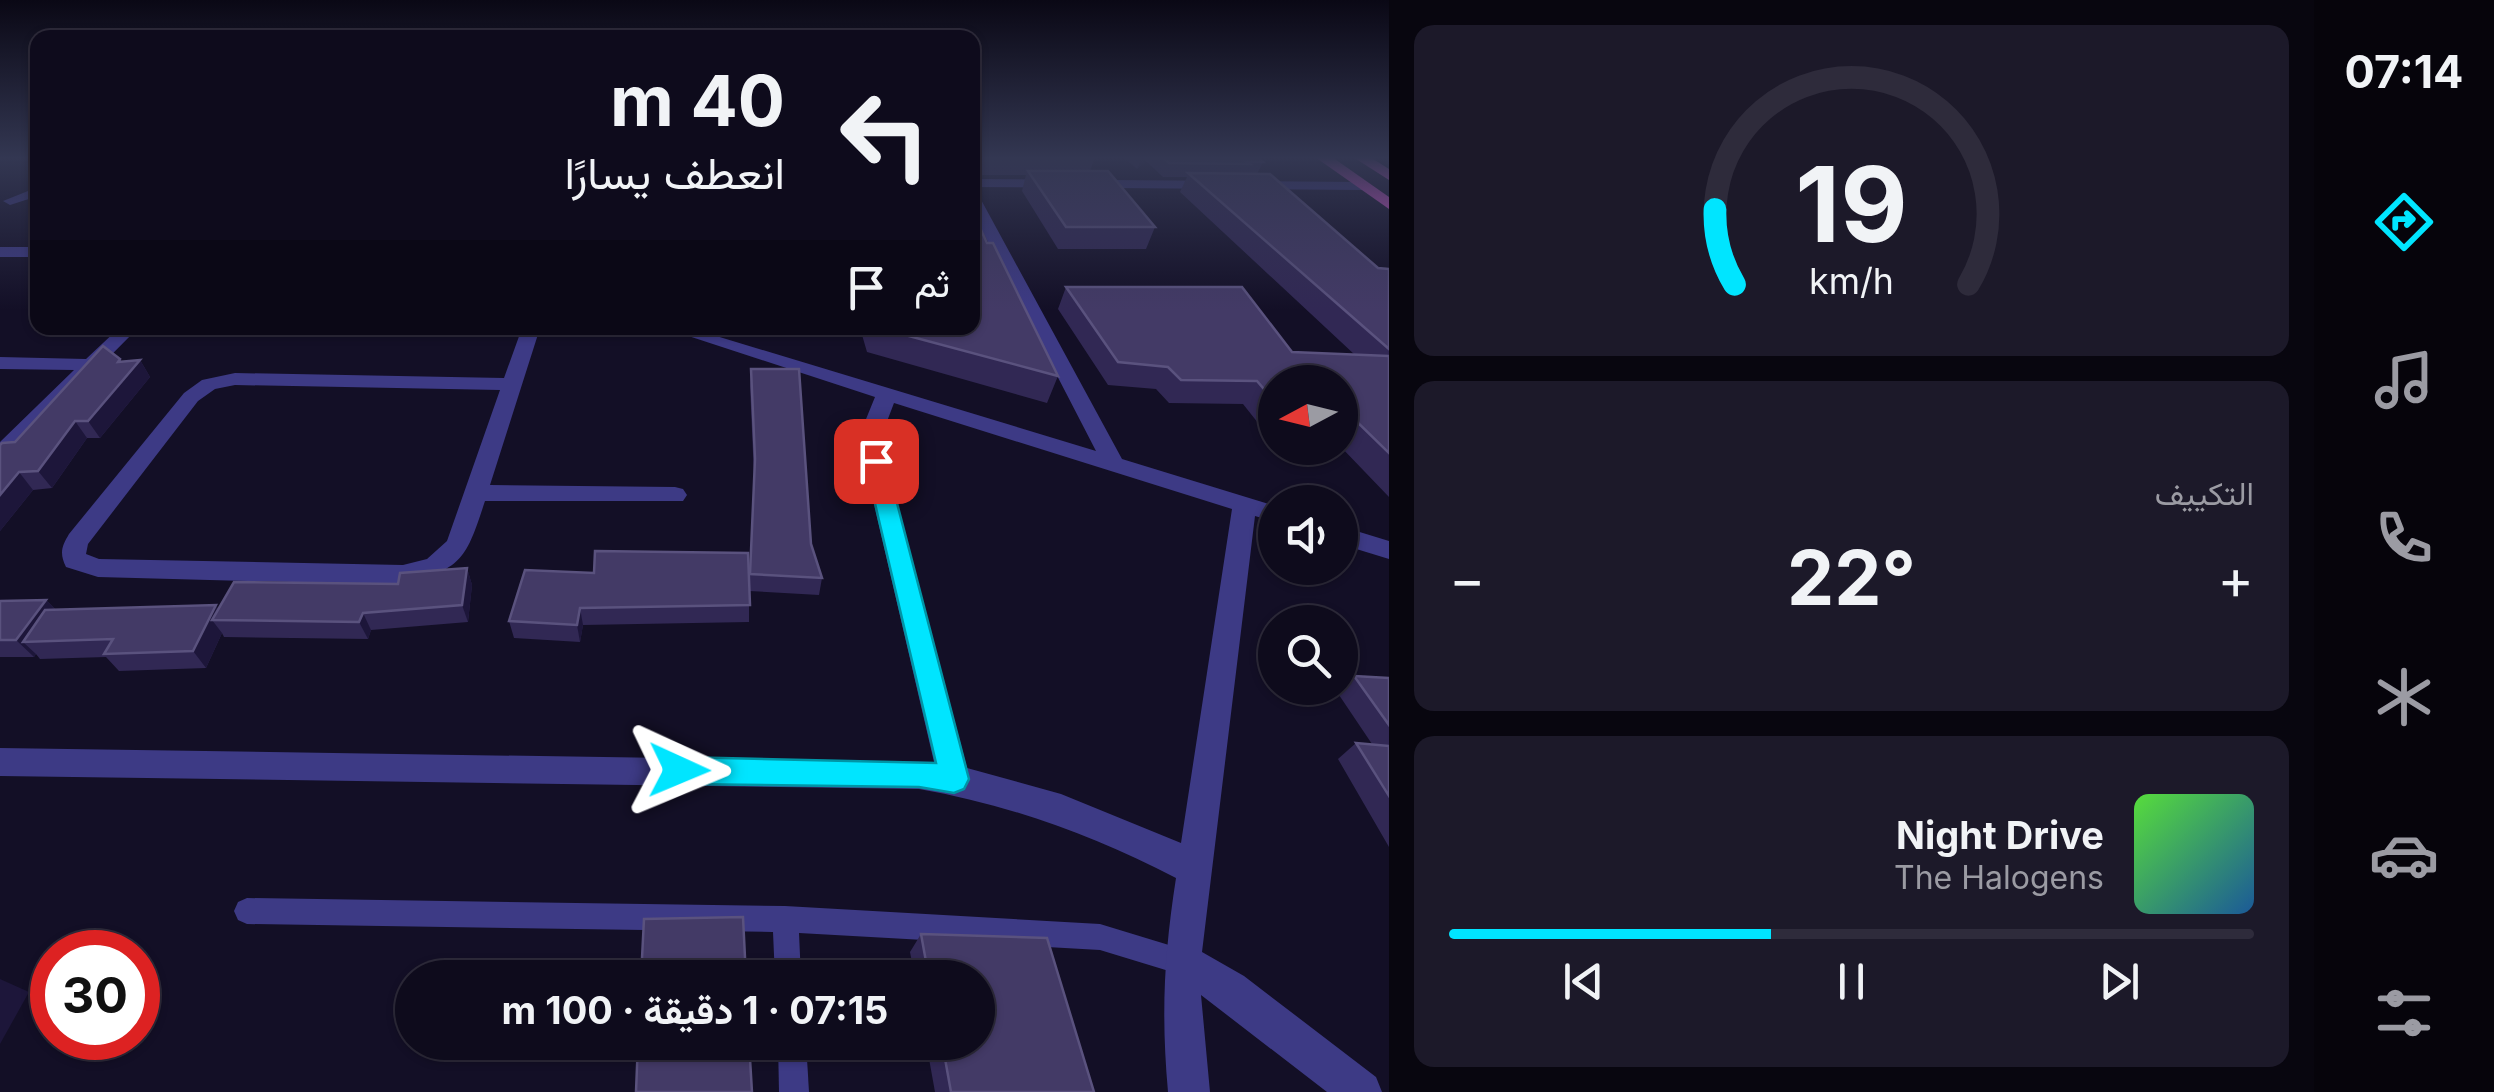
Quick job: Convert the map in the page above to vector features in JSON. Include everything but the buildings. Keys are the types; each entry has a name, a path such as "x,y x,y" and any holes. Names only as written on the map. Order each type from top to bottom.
{"street":[{"path":"980,211 1114,464"},
{"path":"0,252 30,252"},
{"path":"0,454 122,335"},
{"path":"511,384 235,379 209,384 191,397 73,550 75,560 98,568 402,575 436,566 450,557 479,493 528,335"},
{"path":"696,335 1258,509"},
{"path":"755,335 756,353"},
{"path":"0,363 92,364"},
{"path":"887,394 875,424 876,461 954,779"},
{"path":"479,493 675,495"},
{"path":"1190,1092 1182,1027 1182,962 1258,521"},
{"path":"1358,540 1389,550"},
{"path":"0,762 919,774 1044,801 1093,819 1195,869"},
{"path":"1182,962 1230,990 1362,1092"}],"lane":[{"path":"246,911 785,919 1100,937 1182,962"},
{"path":"785,919 787,960"},
{"path":"793,1060 794,1092"}],"route":[{"path":"679,770 919,774 954,779 876,461"}]}
